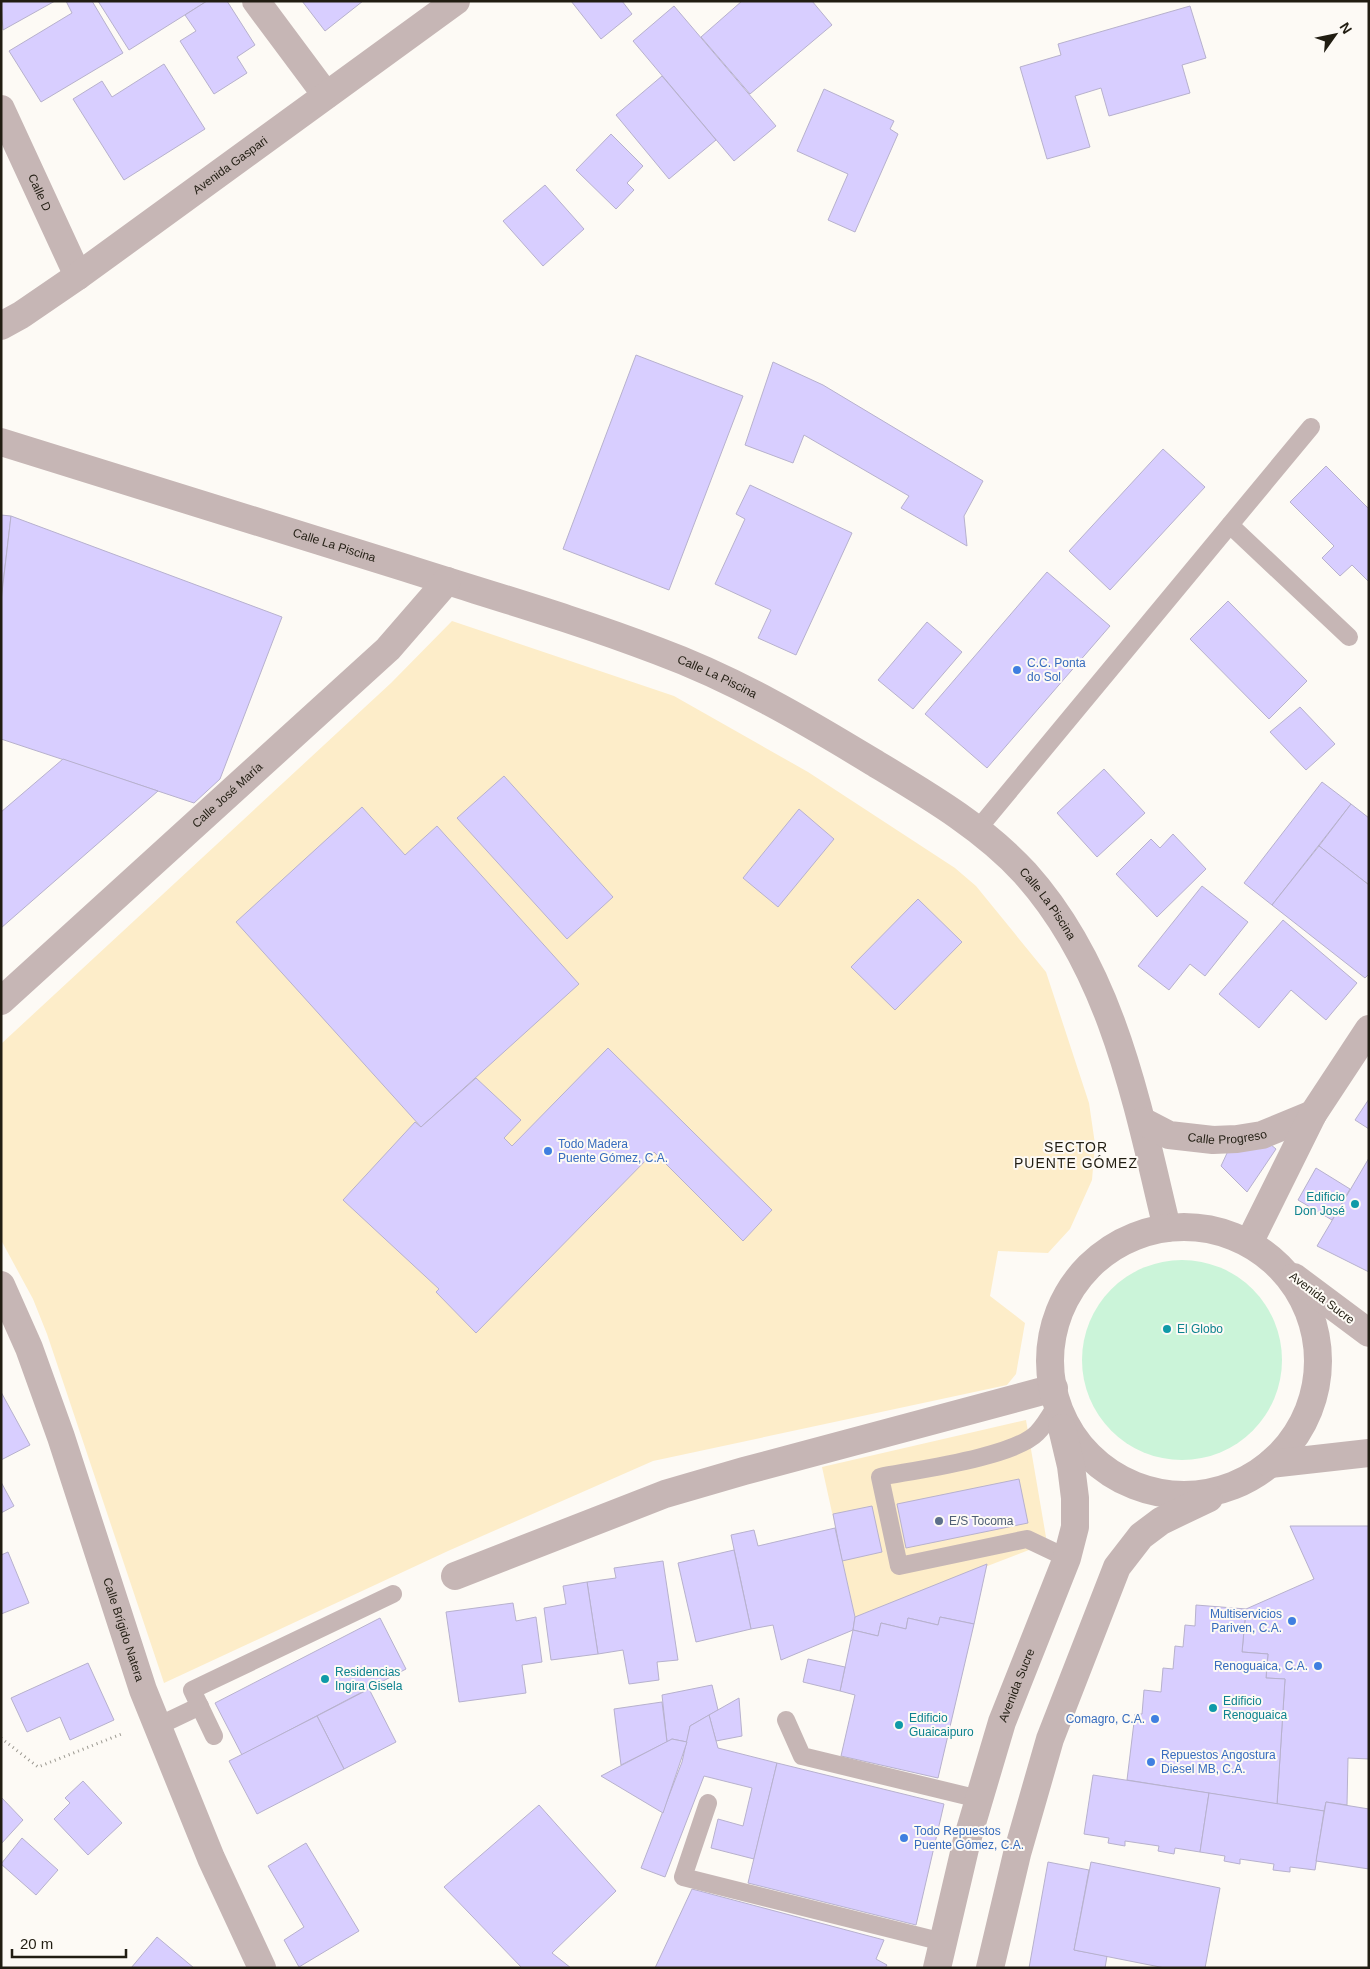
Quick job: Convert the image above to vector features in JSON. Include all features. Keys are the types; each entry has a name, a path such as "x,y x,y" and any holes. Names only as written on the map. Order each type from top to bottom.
{"street":[{"path":"256,1 326,95"},
{"name":"Avenida Gaspari","path":"1,326 78,276 456,1"},
{"name":"Calle D","path":"1,109 78,276"},
{"name":"Calle La Piscina","path":"1,442 447,581 659,651 737,685 817,728 898,776 977,830 1025,874 1056,914 1093,975 1113,1024 1142,1121 1167,1228"},
{"name":"Calle José María","path":"1,1000 388,649 447,581"},
{"path":"1249,1243 1312,1114 1369,1029"},
{"name":"Calle Progreso","path":"1142,1121 1170,1135 1213,1140 1238,1139 1262,1135 1312,1114"},
{"path":"990,1968 1017,1854 1050,1739 1117,1567 1140,1536 1161,1521 1243,1482 1270,1464 1292,1440 1308,1412 1317,1381 1318,1349 1311,1317 1296,1288 1275,1262 1249,1243 1219,1230 1187,1226 1155,1229 1124,1240 1097,1257 1075,1281 1059,1309 1051,1340 1050,1373 1055,1396 1071,1434 1092,1459 1118,1478 1148,1490 1180,1495 1212,1492 1243,1482"},
{"name":"Avenida Sucre","path":"1275,1262 1369,1333"},
{"name":"Calle Brígido Natera","path":"1,1285 29,1348 51,1410 156,1723 211,1858 262,1968"},
{"path":"455,1576 665,1494 744,1471 1055,1396"},
{"name":"Avenida Sucre","path":"936,1968 979,1799 1002,1722 1067,1558 1075,1528 1075,1498 1071,1466 1055,1396"},
{"path":"1270,1464 1369,1453"}],"lane":[{"path":"977,830 1311,427"},
{"path":"1230,526 1349,637"},
{"path":"1055,1396 1037,1434 1021,1444 988,1454 880,1477 899,1566 1027,1539 1067,1558"},
{"path":"214,1736 192,1690 393,1594"},
{"path":"156,1723 200,1706"},
{"path":"786,1720 802,1756 979,1799"},
{"path":"708,1803 683,1877 943,1942"}],"path":[{"path":"1,1738 38,1768 156,1723"}],"shaded area":[{"name":"Todo Madera Puente Gómez, C.A.","path":"452,621 674,696 808,772 955,868 976,886 1046,972 1089,1103 1095,1144 1092,1180 1070,1229 1048,1253 998,1251 990,1296 1025,1323 1016,1374 1007,1385 653,1461 448,1551 164,1683 47,1334 33,1299 1,1240 1,1044 391,683"},
{"name":"E/S Tocoma","path":"1026,1420 1047,1543 855,1617 822,1467"}],"green space":[{"path":"1182,1260 1211,1264 1238,1277 1253,1289 1265,1304 1278,1331 1282,1360 1278,1389 1265,1416 1253,1431 1238,1443 1211,1456 1182,1460 1153,1456 1126,1443 1111,1431 1099,1416 1086,1389 1082,1360 1086,1331 1099,1304 1111,1289 1126,1277 1153,1264"}],"building":[{"path":"1,1 55,1 3,30"},
{"path":"66,1 92,1 123,53 41,102 9,51 72,13"},
{"path":"98,1 207,1 129,50"},
{"path":"207,1 227,1 255,45 237,57 247,73 214,94 180,41 196,31 185,15"},
{"path":"302,1 363,1 325,31"},
{"path":"571,1 622,1 632,14 601,39"},
{"path":"742,1 812,1 832,25 750,94 701,37"},
{"path":"674,6 776,126 734,161 633,41"},
{"path":"1190,6 1206,58 1182,65 1190,93 1109,116 1101,88 1075,96 1090,147 1047,159 1020,67 1061,55 1058,44"},
{"path":"164,64 205,129 124,180 73,99 102,81 112,97"},
{"path":"662,76 716,140 669,179 616,115"},
{"path":"824,89 894,121 890,129 898,134 855,232 828,220 848,174 797,151"},
{"path":"611,134 643,166 627,183 634,190 616,209 576,170"},
{"path":"545,185 584,229 543,266 503,221"},
{"path":"636,355 743,396 669,590 563,549"},
{"path":"773,362 823,385 983,481 964,516 967,546 901,508 909,496 804,435 793,463 745,445"},
{"path":"1163,449 1205,487 1110,590 1069,551"},
{"path":"1326,466 1369,509 1369,582 1352,565 1340,576 1322,558 1334,546 1290,502"},
{"path":"750,485 852,533 796,655 758,638 771,610 715,584 745,519 736,514"},
{"path":"1,515 11,516 1,601"},
{"path":"11,516 282,617 220,779 194,803 1,739 1,601"},
{"name":"C.C. Ponta do Sol","path":"1047,572 1110,626 987,768 925,714"},
{"path":"1228,601 1307,681 1269,719 1190,639"},
{"path":"927,622 962,652 913,709 878,680"},
{"path":"1300,707 1335,744 1306,770 1270,732"},
{"path":"63,759 158,791 1,928 1,812"},
{"path":"1104,769 1145,813 1097,857 1057,813"},
{"path":"504,776 613,897 567,939 457,818"},
{"path":"1322,782 1351,804 1272,905 1244,883"},
{"path":"1351,804 1369,818 1369,885 1319,846"},
{"path":"362,807 405,855 437,826 579,984 421,1127 236,922"},
{"path":"799,809 834,839 778,907 743,878"},
{"path":"1173,834 1206,869 1157,917 1116,874 1151,839 1160,848"},
{"path":"1319,846 1369,885 1369,974 1365,978 1272,905"},
{"path":"1202,886 1248,922 1205,976 1190,964 1169,990 1138,966"},
{"path":"918,899 962,942 895,1010 851,967"},
{"path":"1283,920 1357,983 1326,1020 1291,990 1259,1028 1219,994"},
{"path":"608,1048 772,1210 743,1241 654,1152 476,1333 436,1292 439,1289 343,1200 415,1122 421,1127 476,1078 521,1120 504,1138 512,1146"},
{"path":"1369,1099 1369,1129 1355,1120"},
{"path":"1270,1144 1276,1149 1247,1192 1221,1166 1228,1151"},
{"name":"Edificio Don José","path":"1369,1158 1369,1272 1317,1246"},
{"path":"1316,1168 1350,1189 1332,1220 1298,1200"},
{"path":"1,1392 30,1445 1,1460"},
{"path":"1019,1479 1028,1523 906,1548 897,1504"},
{"path":"1,1482 14,1506 1,1513"},
{"path":"872,1506 882,1552 842,1561 833,1514"},
{"name":"Renoguaica, C.A.","path":"1290,1526 1369,1526 1369,1759 1348,1758 1347,1805 1326,1802 1324,1811 1277,1804 1285,1679 1266,1678 1268,1654 1242,1652 1246,1609 1314,1579"},
{"path":"835,1528 855,1617 853,1630 781,1660 773,1625 751,1629 731,1535 754,1530 758,1546"},
{"path":"734,1550 751,1629 696,1642 678,1563"},
{"path":"8,1552 29,1603 1,1614 1,1555"},
{"path":"663,1561 678,1660 657,1662 659,1680 629,1684 623,1650 598,1654 587,1582 616,1578 614,1568"},
{"path":"987,1564 974,1624 940,1617 938,1625 908,1618 906,1629 881,1623 878,1636 853,1630 855,1617"},
{"path":"587,1582 598,1654 551,1660 544,1608 566,1604 563,1586"},
{"path":"513,1603 516,1621 536,1617 542,1662 522,1665 526,1693 459,1702 446,1612"},
{"name":"Edificio Renoguaica","path":"1196,1605 1246,1609 1242,1652 1268,1654 1266,1678 1285,1679 1277,1804 1127,1780 1135,1714 1142,1714 1144,1690 1161,1692 1163,1668 1173,1669 1175,1646 1183,1647 1185,1625 1195,1626"},
{"name":"Edificio Guaicaipuro","path":"940,1617 974,1624 938,1778 841,1756 855,1695 840,1691 853,1630 878,1636 881,1623 906,1629 908,1618 938,1625"},
{"name":"Residencias Ingira Gisela","path":"380,1618 406,1669 242,1755 215,1703"},
{"path":"808,1659 845,1667 840,1691 803,1682"},
{"path":"88,1663 114,1720 70,1740 60,1717 27,1732 11,1698"},
{"path":"712,1685 718,1710 690,1726 687,1742 672,1739 667,1742 662,1695"},
{"path":"369,1689 396,1742 344,1769 317,1716"},
{"path":"739,1698 742,1736 716,1741 709,1715"},
{"path":"662,1702 667,1742 621,1765 614,1709"},
{"path":"709,1715 718,1748 777,1763 754,1859 711,1848 718,1819 743,1826 752,1788 704,1776 665,1877 641,1868 682,1762 690,1726"},
{"path":"317,1716 344,1769 257,1814 229,1761"},
{"path":"672,1739 687,1742 663,1813 601,1776"},
{"path":"777,1763 944,1804 916,1925 748,1883"},
{"path":"1093,1775 1209,1793 1200,1852 1175,1848 1174,1854 1158,1851 1159,1846 1125,1841 1125,1846 1108,1843 1109,1838 1084,1834"},
{"path":"83,1781 122,1823 88,1855 54,1819 70,1803 65,1798"},
{"path":"1209,1793 1324,1811 1315,1870 1290,1867 1290,1872 1273,1870 1274,1864 1240,1859 1240,1864 1224,1861 1225,1856 1200,1852"},
{"path":"1,1797 23,1820 1,1844"},
{"path":"1326,1802 1369,1809 1369,1869 1316,1861"},
{"path":"539,1805 616,1891 552,1953 571,1968 522,1968 444,1887"},
{"path":"22,1838 58,1870 36,1895 1,1864"},
{"path":"306,1843 359,1931 299,1967 284,1940 304,1927 268,1866"},
{"path":"1048,1862 1089,1870 1074,1950 1107,1956 1105,1968 1029,1968"},
{"path":"1091,1862 1220,1888 1205,1968 1165,1968 1074,1950"},
{"path":"692,1889 884,1940 876,1959 887,1965 885,1968 655,1968"},
{"path":"157,1937 194,1968 131,1968"}],"place":[{"name":"C.C. Ponta do Sol","path":"1017,670"},
{"name":"Todo Madera Puente Gómez, C.A.","path":"548,1151"},
{"name":"Edificio Don José","path":"1355,1204"},
{"name":"El Globo","path":"1167,1329"},
{"name":"E/S Tocoma","path":"939,1521"},
{"name":"Multiservicios Pariven, C.A.","path":"1292,1621"},
{"name":"Renoguaica, C.A.","path":"1318,1666"},
{"name":"Residencias Ingira Gisela","path":"325,1679"},
{"name":"Edificio Renoguaica","path":"1213,1708"},
{"name":"Comagro, C.A.","path":"1155,1719"},
{"name":"Edificio Guaicaipuro","path":"899,1725"},
{"name":"Repuestos Angostura Diesel MB, C.A.","path":"1151,1762"},
{"name":"Todo Repuestos Puente Gómez, C.A.","path":"904,1838"}],"district":[{"name":"SECTOR PUENTE GÓMEZ","path":"1076,1156"}]}
